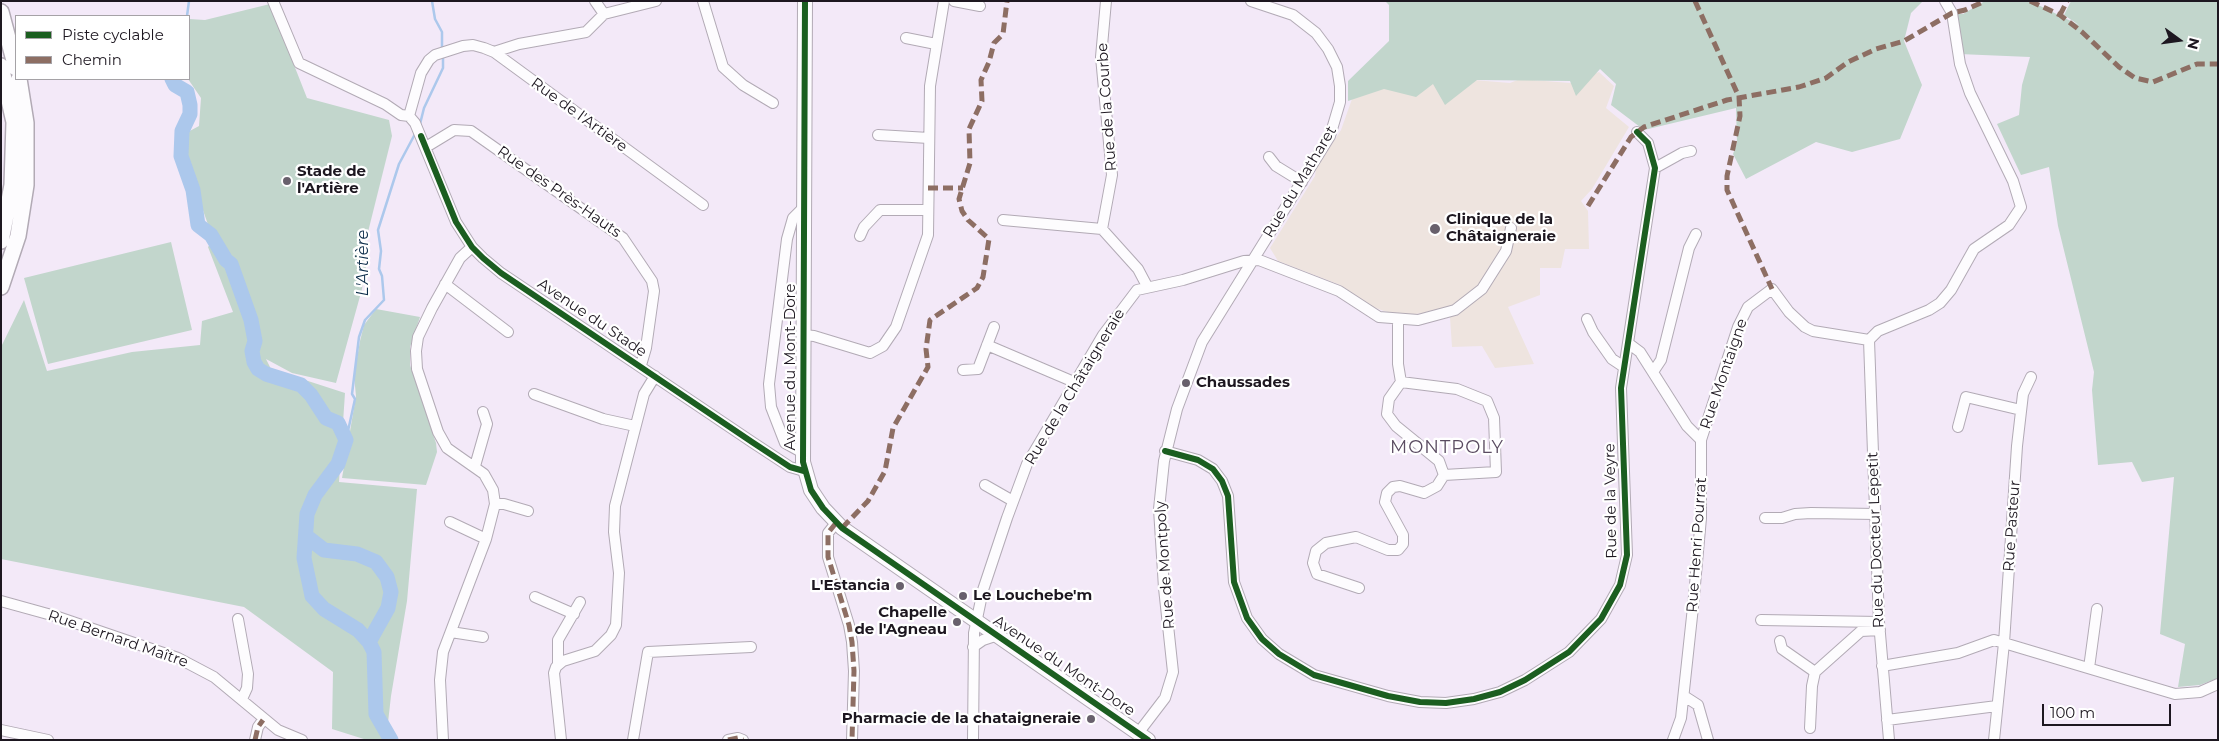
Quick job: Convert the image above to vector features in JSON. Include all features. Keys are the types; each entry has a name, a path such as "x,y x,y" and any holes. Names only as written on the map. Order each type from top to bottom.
{"highway":[{"path":"1,12 15,64"},
{"path":"1,66 14,122 12,185 1,241"},
{"path":"1,287 18,236 26,185 26,122 18,80"}],"main road":[{"name":"Avenue du Mont-Dore","path":"805,1 803,453 804,471 811,490 836,523 1144,736"}],"street":[{"path":"273,1 299,63 412,119"},
{"path":"595,1 604,14"},
{"path":"494,52 519,44 586,32 604,14 656,1"},
{"path":"703,1 722,67 743,86 773,103"},
{"path":"803,335 870,353 883,346 896,327 928,235 930,86 944,1"},
{"path":"954,1 980,6"},
{"name":"Rue de la Courbe","path":"1102,229 1112,175 1100,57 1106,1"},
{"name":"Rue du Matharet","path":"1251,1 1284,11 1302,20 1323,41 1336,68 1341,95 1335,126 1254,260"},
{"path":"1869,340 1878,331 1929,310 1940,303 1951,290 1974,249 2009,225 2021,207 2014,181 1970,94 1960,64 1952,13 1945,1"},
{"path":"906,38 936,44"},
{"name":"Rue de l'Artière","path":"412,119 421,73 425,65 436,55 473,45 494,52 703,205"},
{"name":"Avenue du Stade","path":"412,119 426,147 456,222 472,247 501,272 655,376 790,467 804,471"},
{"name":"Rue des Près-Hauts","path":"426,147 454,130 471,132 623,238 652,281 654,291 646,348 641,365"},
{"name":"Rue de la Veyre","path":"1165,451 1198,460 1213,469 1222,481 1228,496 1234,582 1247,618 1262,639 1279,654 1314,675 1388,696 1420,702 1446,703 1474,699 1500,692 1525,680 1569,652 1601,618 1620,585 1627,555 1621,410 1624,367 1655,168 1648,144 1637,132"},
{"path":"878,135 929,138"},
{"path":"1655,168 1682,153 1691,151"},
{"path":"1268,157 1276,166 1302,182"},
{"path":"803,453 785,443 771,407 769,384 786,239 793,218 804,207"},
{"path":"860,236 864,228 880,210 928,210"},
{"path":"1003,220 1102,229 1138,269 1147,286"},
{"path":"1254,260 1327,286 1379,317 1398,320 1418,320 1456,310 1473,298 1482,289 1506,251 1511,228"},
{"path":"1653,372 1661,360 1689,248 1696,234"},
{"path":"443,740 441,670 443,652 486,539 495,504 489,481 474,466 458,458 447,448 438,432 417,369 416,351 418,336 445,284 460,258 472,247"},
{"name":"Rue de la Châtaigneraie","path":"973,740 973,648 976,621 983,590 1027,464 1074,382 1128,299 1137,290 1147,286 1183,280 1235,263 1254,260"},
{"name":"Rue de Montpoly","path":"1144,736 1165,698 1173,672 1160,524 1160,494 1165,451 1177,409 1202,342 1254,260"},
{"path":"445,284 508,332"},
{"name":"Rue Montaigne","path":"1701,440 1738,327 1748,307 1772,289 1789,312 1805,327 1813,331 1869,340"},
{"path":"1587,319 1593,332 1612,359 1624,367"},
{"path":"1398,320 1398,364 1401,382 1389,399 1387,414 1396,426 1439,461 1444,475"},
{"path":"963,370 978,369 994,327"},
{"name":"Rue du Docteur Lepetit","path":"1869,340 1880,626 1889,740"},
{"path":"1628,343 1640,352 1687,426 1701,440"},
{"path":"987,345 1074,382"},
{"path":"558,664 595,651 611,635 616,625 619,573 613,518 644,394 655,376"},
{"name":"Rue Pasteur","path":"1994,740 2004,643 2021,410 2023,394 2031,377"},
{"path":"1401,382 1457,389 1487,401 1494,418 1496,472 1444,475"},
{"path":"534,394 603,419 635,426"},
{"path":"1958,427 1966,397 2021,410"},
{"path":"474,466 487,424 482,412"},
{"name":"Rue Henri Pourrat","path":"1673,740 1681,718 1684,696 1701,518 1701,440"},
{"path":"1359,588 1317,574 1313,564 1316,551 1326,542 1356,537 1388,550 1398,550 1403,544 1403,535 1385,502 1387,493 1393,486 1400,486 1424,493 1437,486 1444,475"},
{"path":"985,485 1014,501"},
{"path":"495,504 504,504 528,511"},
{"path":"1765,518 1782,518 1796,514 1811,513 1876,514"},
{"path":"450,522 486,539"},
{"path":"836,523 828,533 828,557 849,625 852,642 854,671 852,740"},
{"path":"535,596 574,614"},
{"name":"Rue Bernard Maître","path":"1,600 55,616 178,658 214,677 242,699 263,720 287,735 302,740"},
{"path":"561,740 554,673 558,664 556,649 558,640 580,602"},
{"path":"2089,668 2098,609"},
{"path":"238,619 248,674 247,688 242,699"},
{"path":"1761,620 1880,626"},
{"path":"1810,728 1812,686 1815,672 1861,631 1880,626"},
{"path":"450,632 483,637"},
{"path":"973,648 983,640 998,635"},
{"path":"1882,666 1958,653 1994,640 2089,668 2151,689 2175,694 2200,692 2218,684"},
{"path":"1780,641 1782,649 1815,672"},
{"path":"633,740 648,652 751,647"},
{"path":"1684,696 1698,705 1708,740"},
{"path":"1887,720 1997,706"},
{"path":"255,740 258,727 263,720"},
{"path":"1,730 48,740"},
{"path":"728,740 738,738 743,740"}],"shaded area":[{"name":"Clinique de la Châtaigneraie","path":"1599,72 1614,86 1606,108 1629,127 1592,189 1581,201 1588,211 1589,249 1565,249 1561,268 1540,268 1540,295 1508,307 1534,364 1495,368 1482,346 1452,347 1450,317 1444,310 1402,316 1367,305 1340,285 1278,261 1270,248 1341,130 1352,99 1402,74 1510,83 1520,79 1570,83"}],"green space":[{"path":"1385,1 1923,1 1911,13 1904,41 1922,85 1900,139 1852,152 1816,142 1746,179 1733,154 1737,143 1736,108 1644,130 1611,105 1616,84 1600,69 1576,96 1570,81 1477,80 1445,105 1433,84 1416,97 1384,89 1348,101 1348,81 1389,41 1389,5"},
{"path":"1985,1 2030,1 2079,25 2064,15 2071,1 2218,1 2218,678 2200,685 2178,687 2185,644 2160,634 2174,477 2142,482 2132,462 2098,465 2092,390 2094,372 2058,226 2049,167 2021,175 1997,124 2019,115 2022,85 2030,57 1959,54 1952,13 1963,14"},
{"path":"270,4 307,98 389,120 392,136 366,240 366,268 362,289 336,383 292,373 266,359 271,369 345,393 339,482 417,489 407,601 391,696 386,740 367,740 332,729 333,672 244,607 1,559 1,347 24,300 47,371 132,352 200,345 202,321 233,312 208,247 216,237 210,230 200,202 184,147 186,133 199,126 201,98 189,80 190,19 205,20"},
{"path":"171,242 192,330 48,364 24,278"},
{"path":"376,309 420,317 410,347 410,365 436,443 437,452 426,485 342,478 356,396 354,376 360,341 364,325"}],"waterway":[{"path":"187,15 189,1"},
{"name":"L'Artière","path":"432,1 435,19 442,32 442,49"},
{"name":"L'Artière","path":"420,124 424,108 443,68 443,55"},
{"name":"L'Artière","path":"172,80 175,85 187,92 190,105 190,114 182,131 181,156 193,190 198,225 211,235 226,260 231,264 251,320 255,341 252,351 254,362 258,369 266,374 301,385 311,395 326,418 338,423 346,440 338,464 315,495 307,514 304,558 312,596 324,609 358,630 369,642 374,652 376,714 391,740"},
{"name":"L'Artière","path":"346,440 355,399 352,394 359,337 365,320 384,300 382,276 379,269 381,251 378,230 399,164 415,134"},
{"name":"L'Artière","path":"306,536 324,550 357,554 376,562 387,577 391,592 388,608 369,642"}],"marked path":[{"path":"842,528 868,501 885,471 893,428 928,367 926,349 930,320 977,288 983,277 989,239 968,220 962,211 959,199 970,163 969,129 982,101 981,80 989,62 994,43 1003,34 1007,1"},
{"path":"1695,1 1739,97 1740,116 1727,176 1727,190 1772,289"},
{"path":"1588,206 1631,137 1644,127 1727,100 1799,87 1826,78 1848,62 1876,49 1904,41 1952,13 1965,10 1985,1"},
{"path":"2030,1 2060,15 2082,32 2119,67 2135,78 2153,82 2197,64 2218,64"},
{"path":"2060,15 2067,1"},
{"path":"928,188 963,188"},
{"path":"836,523 828,533 828,557 849,625 852,642 854,671 852,740"},
{"path":"255,740 258,727 263,720"},
{"path":"728,740 738,738 743,740"}],"cycle path":[{"path":"805,1 803,462 811,490 823,508 842,528 1148,740"},
{"path":"1165,451 1198,460 1213,469 1222,481 1228,496 1234,582 1247,618 1262,639 1279,654 1314,675 1388,696 1420,702 1446,703 1474,699 1500,692 1525,680 1569,652 1601,619 1620,585 1627,555 1621,388 1655,168 1648,143 1637,132"},
{"path":"421,136 456,222 472,247 483,258 501,273 752,442 790,467 804,471"}],"place":[{"name":"Stade de l'Artière","path":"287,181"},
{"name":"Clinique de la Châtaigneraie","path":"1435,229"},
{"name":"Chaussades","path":"1186,383"},
{"name":"L'Estancia","path":"900,586"},
{"name":"Le Louchebe'm","path":"963,596"},
{"name":"Chapelle de l'Agneau","path":"957,622"},
{"name":"Pharmacie de la chataigneraie","path":"1091,719"}],"district":[{"name":"MONTPOLY","path":"1447,448"}]}
